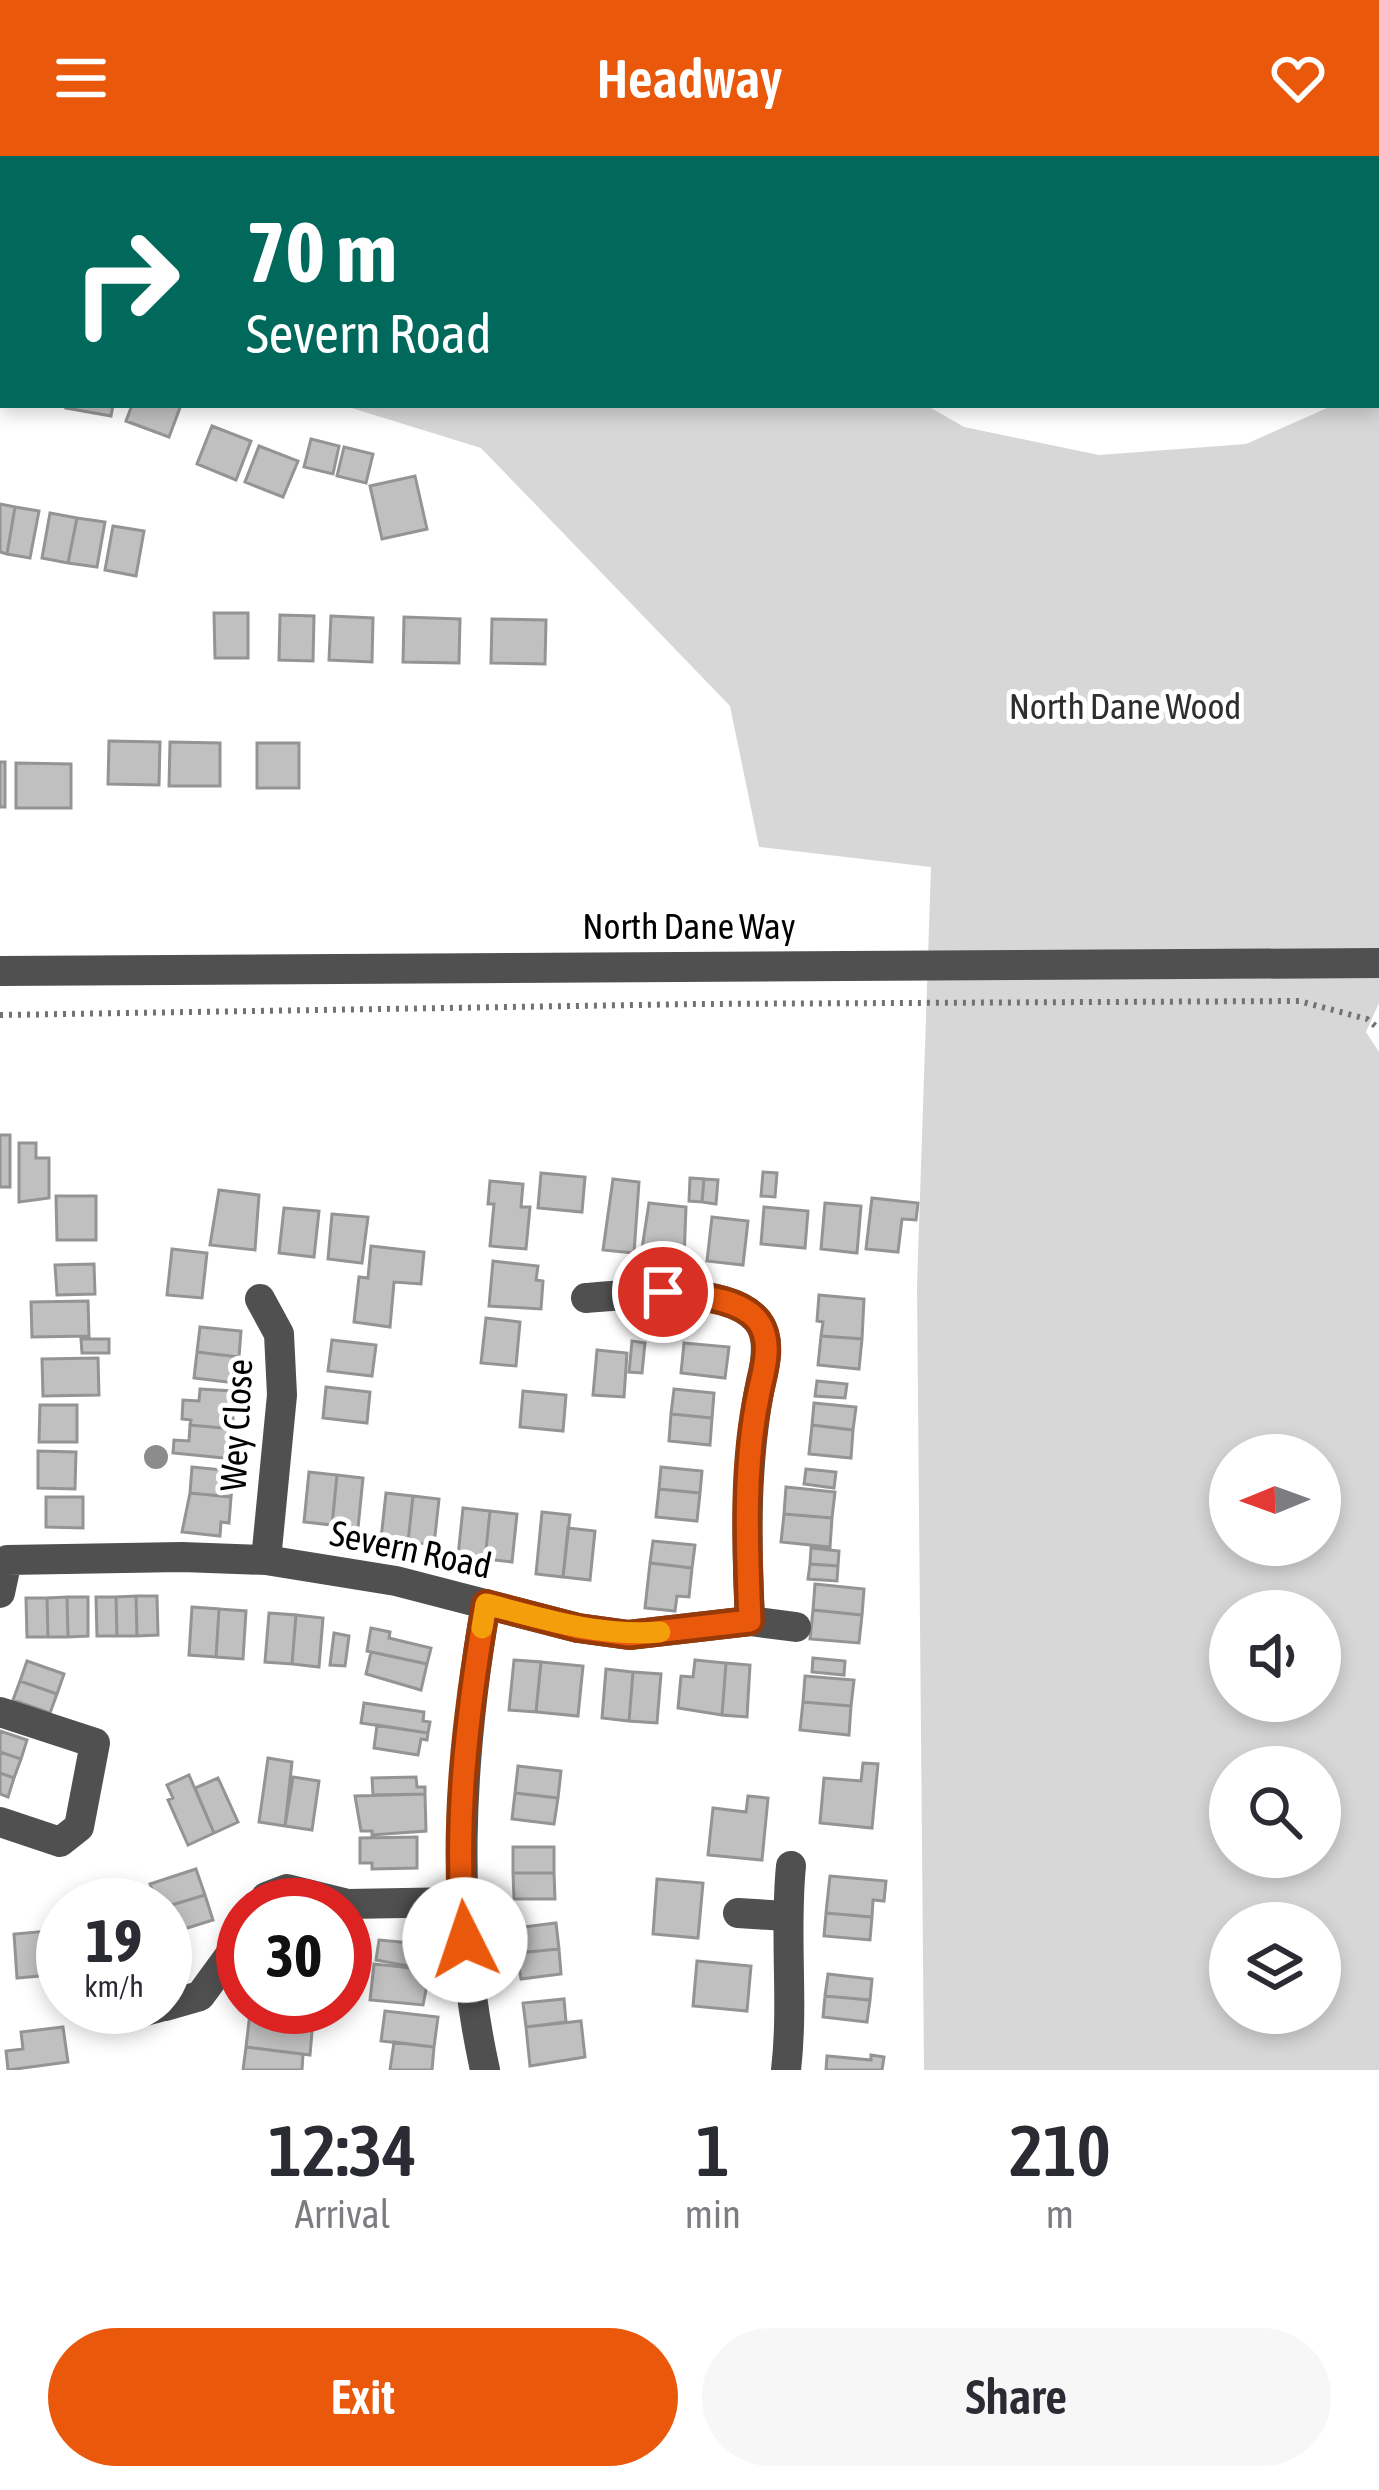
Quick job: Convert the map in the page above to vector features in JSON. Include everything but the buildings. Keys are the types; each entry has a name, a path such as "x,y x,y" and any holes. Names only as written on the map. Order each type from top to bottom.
{"street":[{"name":"North Dane Way","path":"0,970 1379,963"},
{"path":"586,1298 663,1292 717,1299 754,1316 764,1331 766,1360 754,1419 746,1530 750,1621"},
{"name":"Wey Close","path":"260,1299 279,1334 282,1395 266,1560"},
{"path":"0,1593 3,1554"},
{"name":"Severn Road","path":"3,1554 266,1560 396,1581 578,1628 629,1635 750,1621 796,1627"},
{"path":"485,2070 473,2015 461,1902 464,1754 486,1604"},
{"path":"0,1712 95,1743 79,1827 60,1842 0,1822"},
{"path":"786,2070 790,2002 786,1916 791,1866"},
{"path":"372,1904 461,1902"},
{"path":"737,1913 786,1916"},
{"path":"192,1998 200,1996 216,1974"}],"path":[{"path":"0,1015 1299,1001 1367,1019 1379,1029"}],"green space":[{"name":"North Dane Wood","path":"352,408 931,408 964,427 1099,455 1246,444 1327,408 1379,408 1379,1003 1366,1032 1379,1052 1379,2070 924,2070 917,1286 931,867 759,847 730,706 481,448"}],"slow traffic":[{"path":"482,1628 486,1604 578,1628 629,1635 660,1632"}],"route":[{"path":"465,1940 461,1902 464,1754 486,1604 578,1628 629,1635 750,1621 746,1530 754,1419 766,1360 764,1331 754,1316 717,1299 663,1292"}]}
